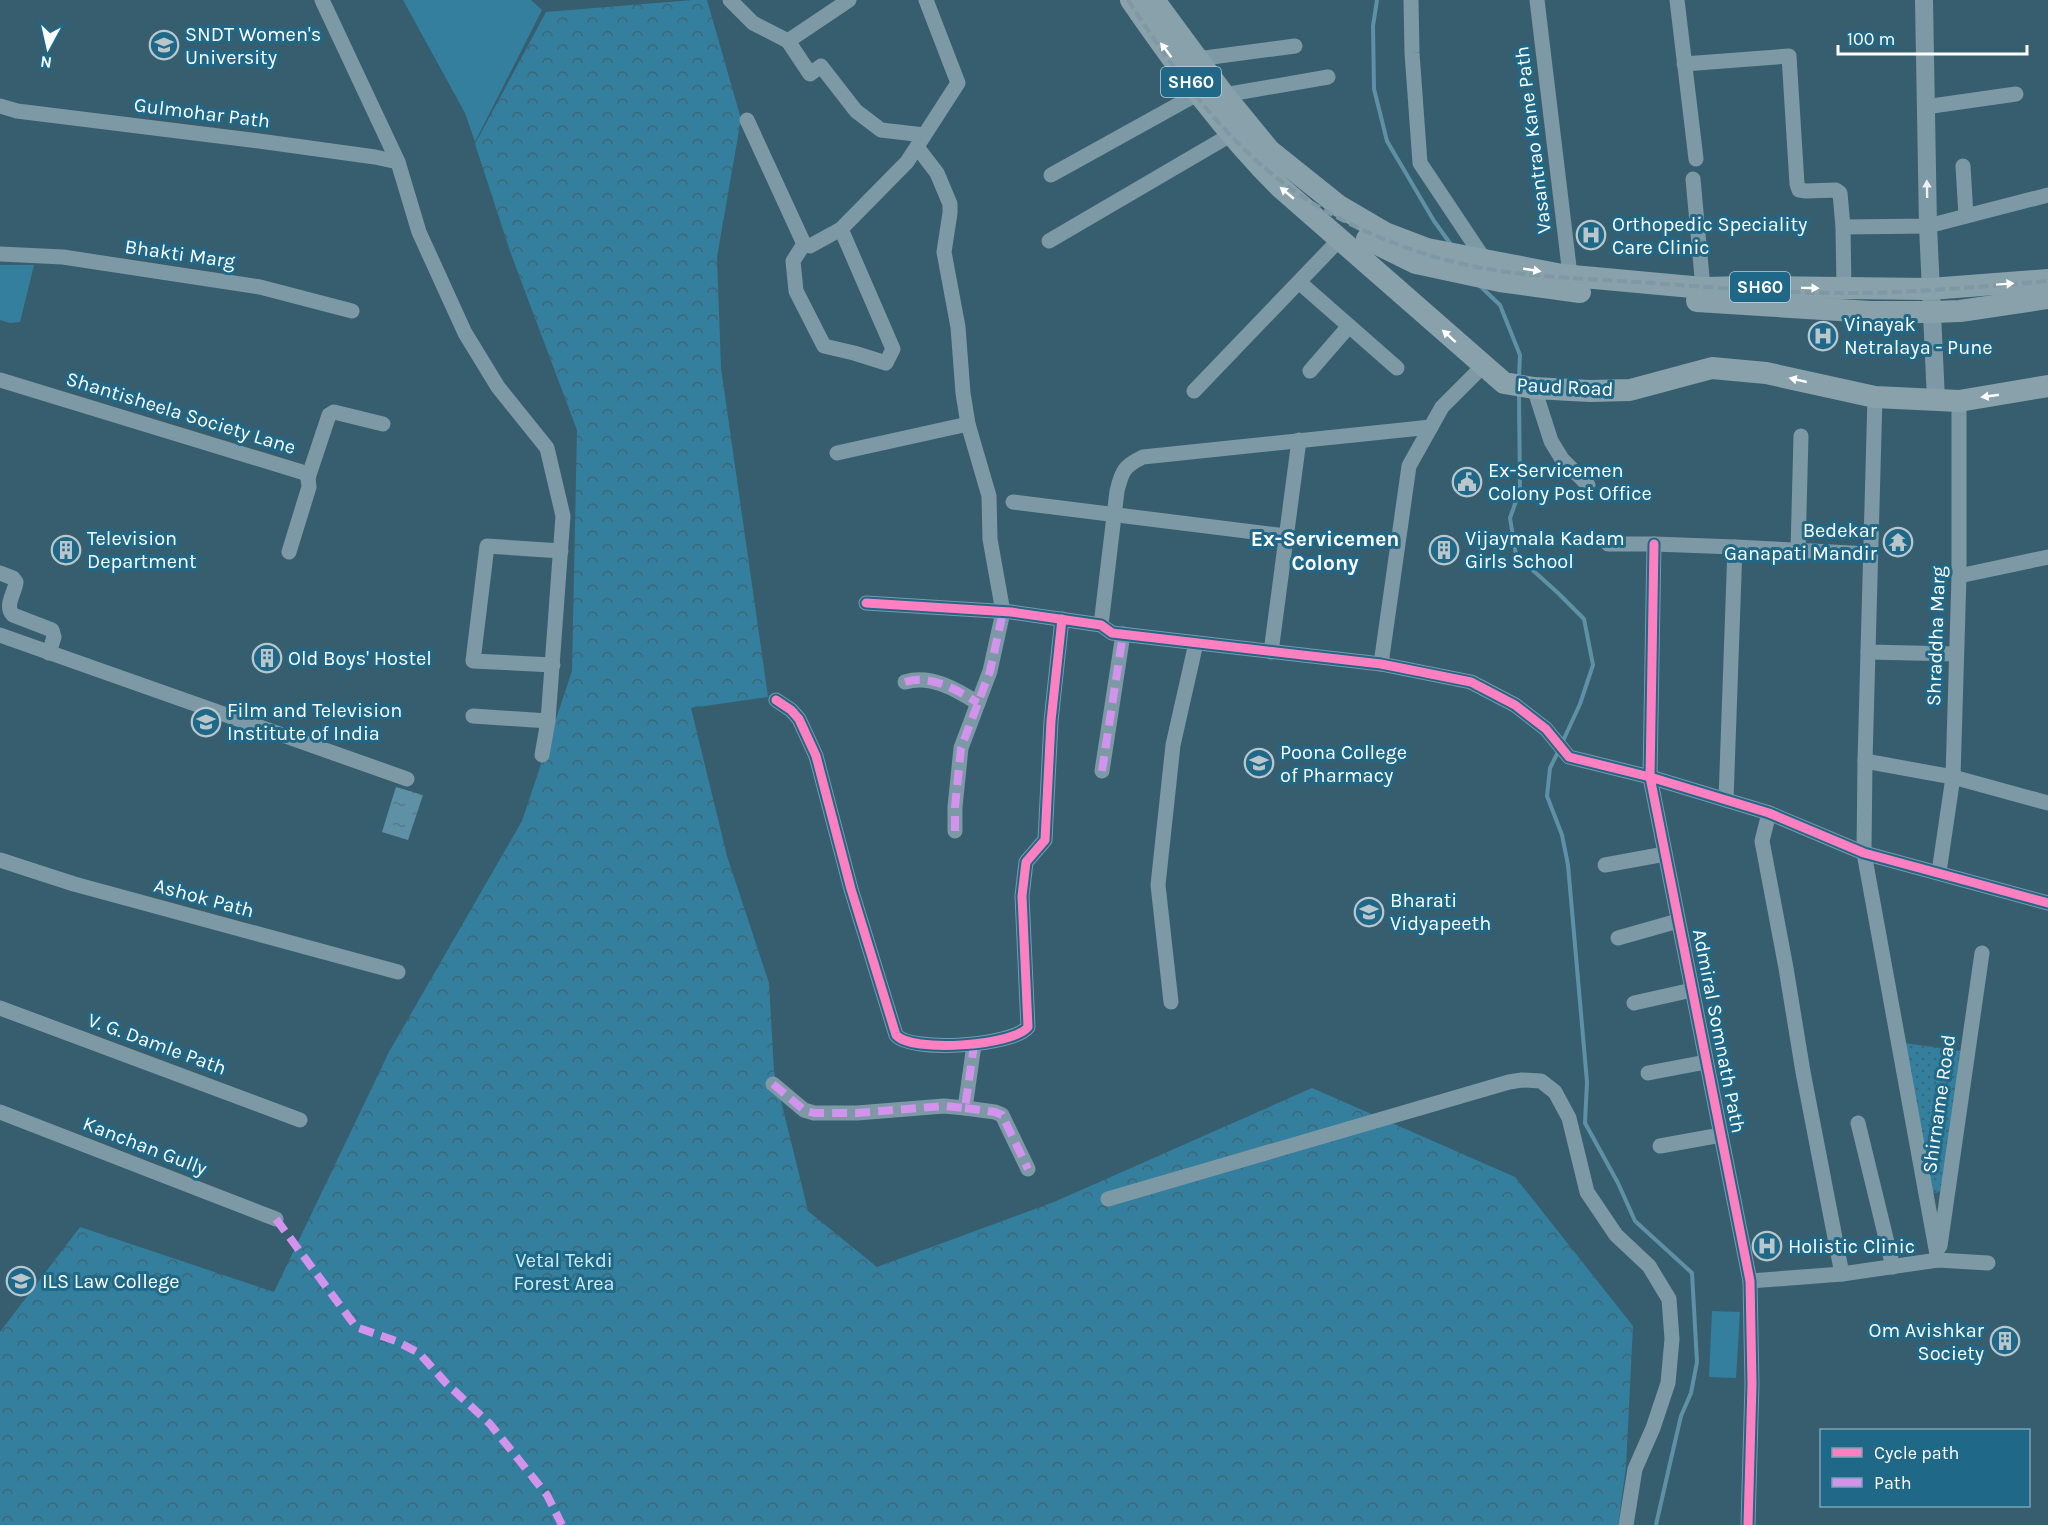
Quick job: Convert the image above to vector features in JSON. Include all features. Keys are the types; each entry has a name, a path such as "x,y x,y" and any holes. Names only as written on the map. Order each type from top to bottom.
{"main road":[{"name":"Paud Road","path":"1131,0 1199,93 1255,162 1280,187 1497,379 1523,387 1590,391 1630,390 1712,368 1766,373 1875,397 1936,400 1959,400 2048,386"},
{"path":"1154,0 1224,95"},
{"name":"SH60","path":"1224,95 1269,150 1339,206 1428,255 1478,268 1703,288 1930,289 2048,280"},
{"path":"1396,288 1428,255"},
{"path":"1478,268 1561,290 1652,299 1870,312 1960,311 2048,298"}],"street":[{"path":"321,0 398,162 418,232 465,333 498,387 547,448 563,516 553,665 548,721 542,755"},
{"path":"729,0 753,23 788,41 810,74 820,66 856,111 881,130 921,141 950,204 944,252 958,327 968,424 989,496 990,538 1003,612 993,660 961,748 955,831"},
{"path":"788,41 849,0"},
{"path":"747,120 804,244 810,246 841,229 907,162 958,83 926,0"},
{"path":"1411,0 1412,53 1420,163 1478,268"},
{"name":"Vasantrao Kane Path","path":"1537,0 1570,275"},
{"path":"1677,0 1696,159"},
{"path":"1924,0 1928,226 1936,400"},
{"path":"1197,59 1295,46"},
{"path":"1684,64 1789,56 1797,184 1799,190 1836,190 1840,193 1844,289"},
{"path":"1224,95 1328,77"},
{"path":"1051,176 1199,93"},
{"path":"1925,107 2016,94"},
{"name":"Gulmohar Path","path":"0,106 17,111 259,141 398,162"},
{"path":"1049,241 1232,134"},
{"path":"1963,166 1966,216"},
{"path":"1693,178 1703,288"},
{"path":"1843,227 1928,226 2048,195"},
{"path":"804,244 793,261 796,291 824,346 886,363 893,349 841,229"},
{"path":"1194,391 1340,239"},
{"name":"Bhakti Marg","path":"0,254 63,257 260,287 352,311"},
{"path":"1299,282 1397,368"},
{"path":"1310,371 1349,326"},
{"path":"1381,664 1409,466 1442,407 1483,366"},
{"name":"Shantisheela Society Lane","path":"0,380 304,473 308,478 309,486 289,552"},
{"path":"1523,387 1562,459 1588,485"},
{"path":"1875,397 1864,853 1938,1260"},
{"name":"Shraddha Marg","path":"1939,872 1953,777 1959,576 1959,400"},
{"path":"308,478 329,415 334,411 383,424"},
{"path":"837,453 968,424"},
{"path":"1101,625 1116,490 1122,471 1131,462 1143,457 1431,427"},
{"path":"1798,550 1801,436"},
{"path":"1270,652 1299,440"},
{"path":"1013,502 1286,536"},
{"path":"1608,544 1735,547 1870,554"},
{"name":"Admiral Somnath Path","path":"1654,544 1650,777 1750,1281 1752,1384 1748,1525"},
{"path":"553,665 473,661 487,546 561,551"},
{"path":"1726,800 1735,547"},
{"path":"1959,576 2048,557"},
{"path":"0,573 13,578 16,582 9,607 10,612 52,630 54,637 49,653"},
{"path":"866,603 1003,612 1062,619 1101,625 1112,633 1381,664 1471,682 1515,705 1546,729 1569,757 1650,777 1769,813 1864,853 2048,903"},
{"path":"776,700 791,710 799,719 816,756 851,889 896,1035 908,1043 974,1045 1019,1035 1028,1027 1022,896 1026,862 1045,840 1052,721 1062,619"},
{"path":"1102,771 1123,634"},
{"path":"0,635 407,778"},
{"path":"1171,1002 1158,885 1173,746 1196,643"},
{"path":"1868,652 1956,654"},
{"path":"906,682 915,679 940,684 953,688 978,703"},
{"path":"473,716 548,721"},
{"path":"1865,761 1953,777 2048,803"},
{"path":"1769,813 1762,841 1842,1275"},
{"path":"1605,865 1665,854"},
{"name":"Ashok Path","path":"0,860 74,884 398,972"},
{"path":"1617,938 1678,921"},
{"name":"Shirname Road","path":"1938,1260 1982,953"},
{"path":"1634,1003 1692,990"},
{"name":"V. G. Damle Path","path":"0,1008 300,1120"},
{"path":"965,1108 974,1045"},
{"path":"1648,1073 1706,1062"},
{"path":"1108,1198 1509,1082 1541,1081 1555,1092 1569,1118 1587,1192 1616,1234 1649,1266 1669,1299 1672,1339 1668,1383 1653,1428 1635,1469 1626,1525"},
{"path":"773,1084 804,1110 813,1113 857,1113 944,1106 995,1112 1004,1117 1028,1169"},
{"name":"Kanchan Gully","path":"0,1112 276,1219"},
{"path":"1858,1122 1893,1267"},
{"path":"1660,1146 1721,1135"},
{"path":"1750,1281 1842,1275 1938,1260 1988,1263"}],"green space":[{"path":"403,0 531,0 542,10 475,142 465,113"},
{"name":"Vetal Tekdi Forest Area","path":"707,0 741,119 717,257 721,368 768,697 691,708 727,856 769,983 774,1072 808,1211 877,1267 1054,1202 1312,1088 1515,1177 1633,1326 1626,1467 1618,1525 0,1525 0,1332 80,1227 274,1292 389,1052 522,821 572,671 577,430 511,254 475,144 546,12"},
{"path":"0,265 34,265 20,322 10,323 0,320"},
{"path":"1904,1043 1961,1051 1942,1190 1936,1193 1930,1191"},
{"path":"1712,1311 1740,1312 1736,1378 1709,1377"}],"water":[{"path":"396,787 423,795 408,840 382,832"}],"waterway":[{"path":"1377,0 1373,26 1374,89 1387,141 1434,221 1452,246"},
{"path":"1480,286 1500,305 1520,355 1519,377"},
{"path":"1519,394 1520,490 1510,518 1516,555 1584,619 1593,665 1580,704 1562,743"},
{"path":"1559,750 1550,768 1547,796 1562,835 1568,865 1587,1082 1585,1123 1618,1183 1635,1221 1692,1273 1697,1362 1691,1393 1681,1416 1656,1525"}],"railway":[{"path":"1128,0 1188,85 1233,138 1258,162 1314,204 1353,226 1395,244 1438,258 1482,268 1545,276 1783,292 1886,292 2048,281"}],"marked path":[{"path":"955,831 961,748 990,671 1003,612"},
{"path":"1102,771 1123,634"},
{"path":"905,682 915,680 934,682 953,689 978,703"},
{"path":"773,1084 804,1110 814,1113 857,1113 944,1106 965,1108 974,1045"},
{"path":"965,1108 1002,1115 1028,1169"},
{"path":"276,1219 356,1327 396,1341 419,1353 446,1383 490,1424 547,1495 562,1525"}],"cycle path":[{"path":"1654,544 1650,777 1750,1281 1752,1384 1748,1525"},
{"path":"866,603 1011,612 1101,625 1112,633 1381,664 1471,682 1515,705 1546,729 1569,757 1650,777 1769,813 1864,853 2048,903"},
{"path":"776,700 791,710 799,719 816,756 851,889 896,1035 905,1041 940,1045 984,1043 1003,1039 1019,1034 1028,1027 1022,896 1026,862 1045,840 1051,721 1062,619"}],"place":[{"name":"SNDT Women's University","path":"164,45"},
{"name":"Orthopedic Speciality Care Clinic","path":"1591,235"},
{"name":"Vinayak Netralaya - Pune","path":"1823,336"},
{"name":"Ex-Servicemen Colony Post Office","path":"1467,482"},
{"name":"Bedekar Ganapati Mandir","path":"1898,542"},
{"name":"Television Department","path":"66,550"},
{"name":"Vijaymala Kadam Girls School","path":"1444,550"},
{"name":"Old Boys' Hostel","path":"267,658"},
{"name":"Film and Television Institute of India","path":"206,722"},
{"name":"Poona College of Pharmacy","path":"1259,763"},
{"name":"Bharati Vidyapeeth","path":"1369,912"},
{"name":"Holistic Clinic","path":"1767,1246"},
{"name":"ILS Law College","path":"21,1281"},
{"name":"Om Avishkar Society","path":"2005,1341"}],"district":[{"name":"Ex-Servicemen Colony","path":"1325,551"}]}
